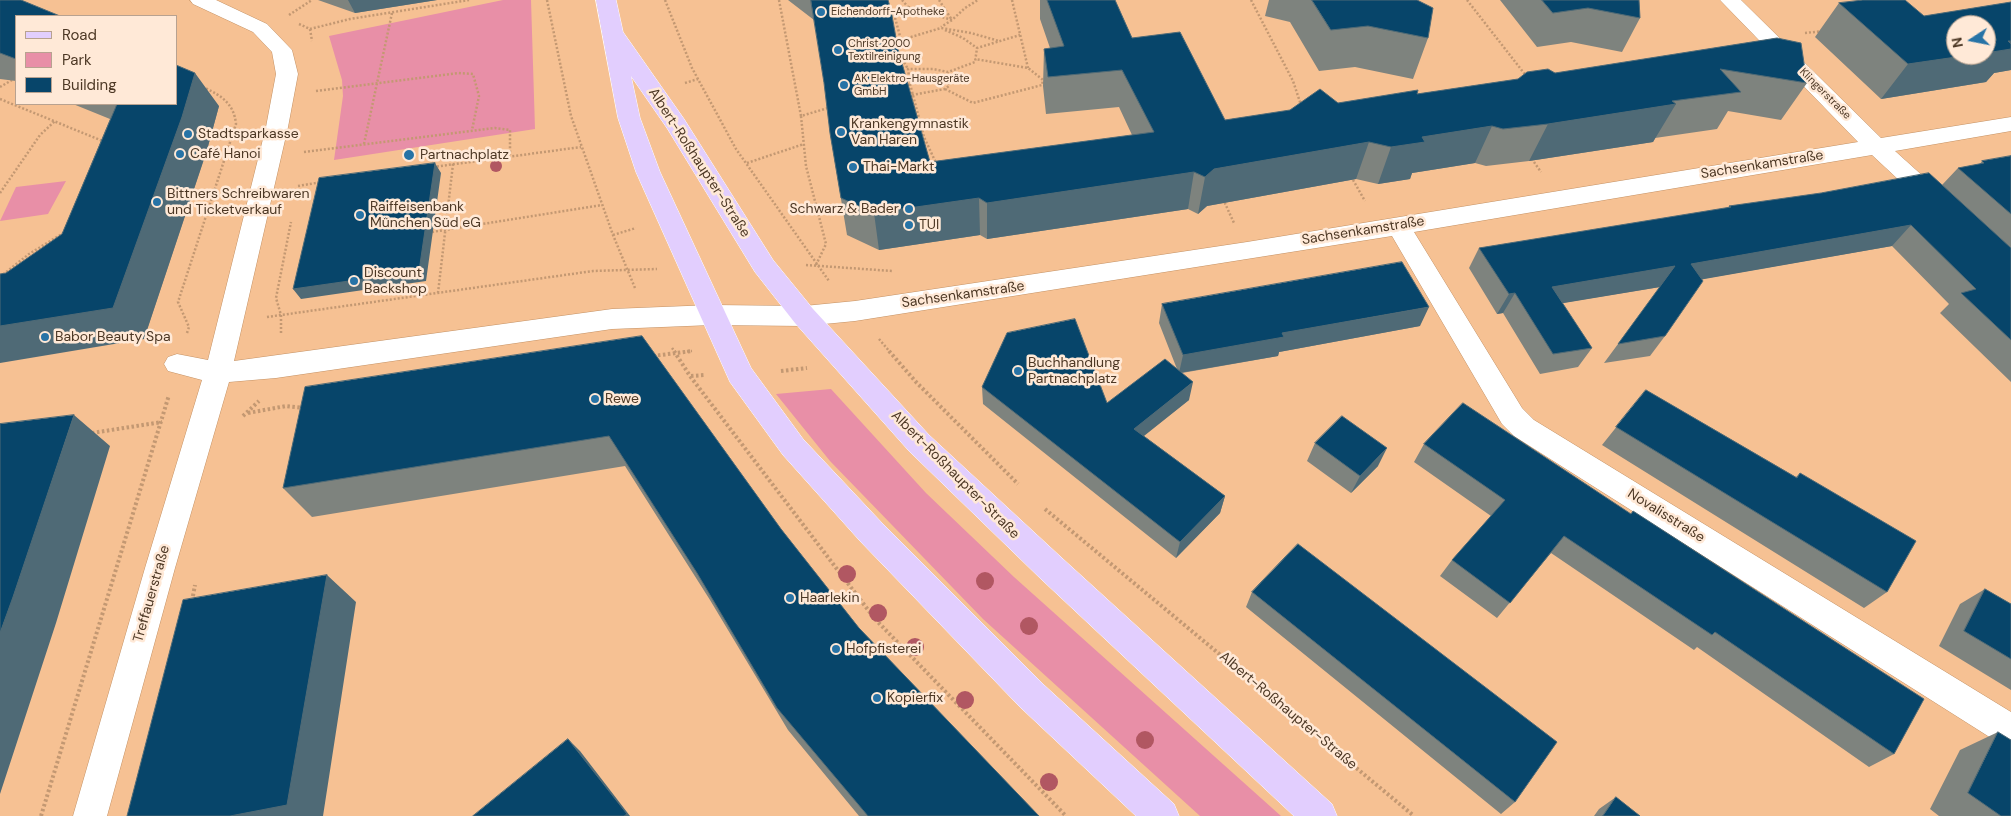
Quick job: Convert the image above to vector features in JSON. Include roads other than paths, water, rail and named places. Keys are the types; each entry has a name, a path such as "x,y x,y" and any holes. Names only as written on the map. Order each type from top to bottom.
{"main road":[{"name":"Albert-Roßhaupter-Straße","path":"610,1 614,35 629,118 648,172 740,374 793,447 871,532 1032,696 1162,816"},
{"name":"Albert-Roßhaupter-Straße","path":"614,35 676,124 764,266 804,316 919,443 1059,576 1320,816"}],"street":[{"path":"200,0 260,28 282,50 287,74 277,127 218,373"},
{"name":"Klingerstraße","path":"1730,0 1876,146 1954,219"},
{"name":"Sachsenkamstraße","path":"712,315 804,316 906,304 1247,251 2011,124"},
{"name":"Novalisstraße","path":"1398,225 1512,416 1524,428 2011,731"},
{"path":"177,364 218,373 612,319 712,315"},
{"name":"Treffauerstraße","path":"90,816 160,568 218,373"}],"place":[{"name":"Eichendorff-Apotheke","path":"821,12"},
{"name":"Christ 2000 Textilreinigung","path":"838,50"},
{"name":"AK Elektro-Hausgeräte GmbH","path":"844,85"},
{"name":"Krankengymnastik Van Haren","path":"841,132"},
{"name":"Stadtsparkasse","path":"188,134"},
{"name":"Café Hanoi","path":"180,154"},
{"name":"Partnachplatz","path":"409,155"},
{"name":"Thai-Markt","path":"853,167"},
{"name":"Bittners Schreibwaren und Ticketverkauf","path":"157,202"},
{"name":"Schwarz & Bader","path":"909,209"},
{"name":"Raiffeisenbank München Süd eG","path":"360,215"},
{"name":"TUI","path":"909,225"},
{"name":"Discount Backshop","path":"354,281"},
{"name":"Babor Beauty Spa","path":"45,337"},
{"name":"Buchhandlung Partnachplatz","path":"1018,371"},
{"name":"Rewe","path":"595,399"},
{"name":"Haarlekin","path":"790,598"},
{"name":"Hofpfisterei","path":"836,649"},
{"name":"Kopierfix","path":"877,698"}]}
